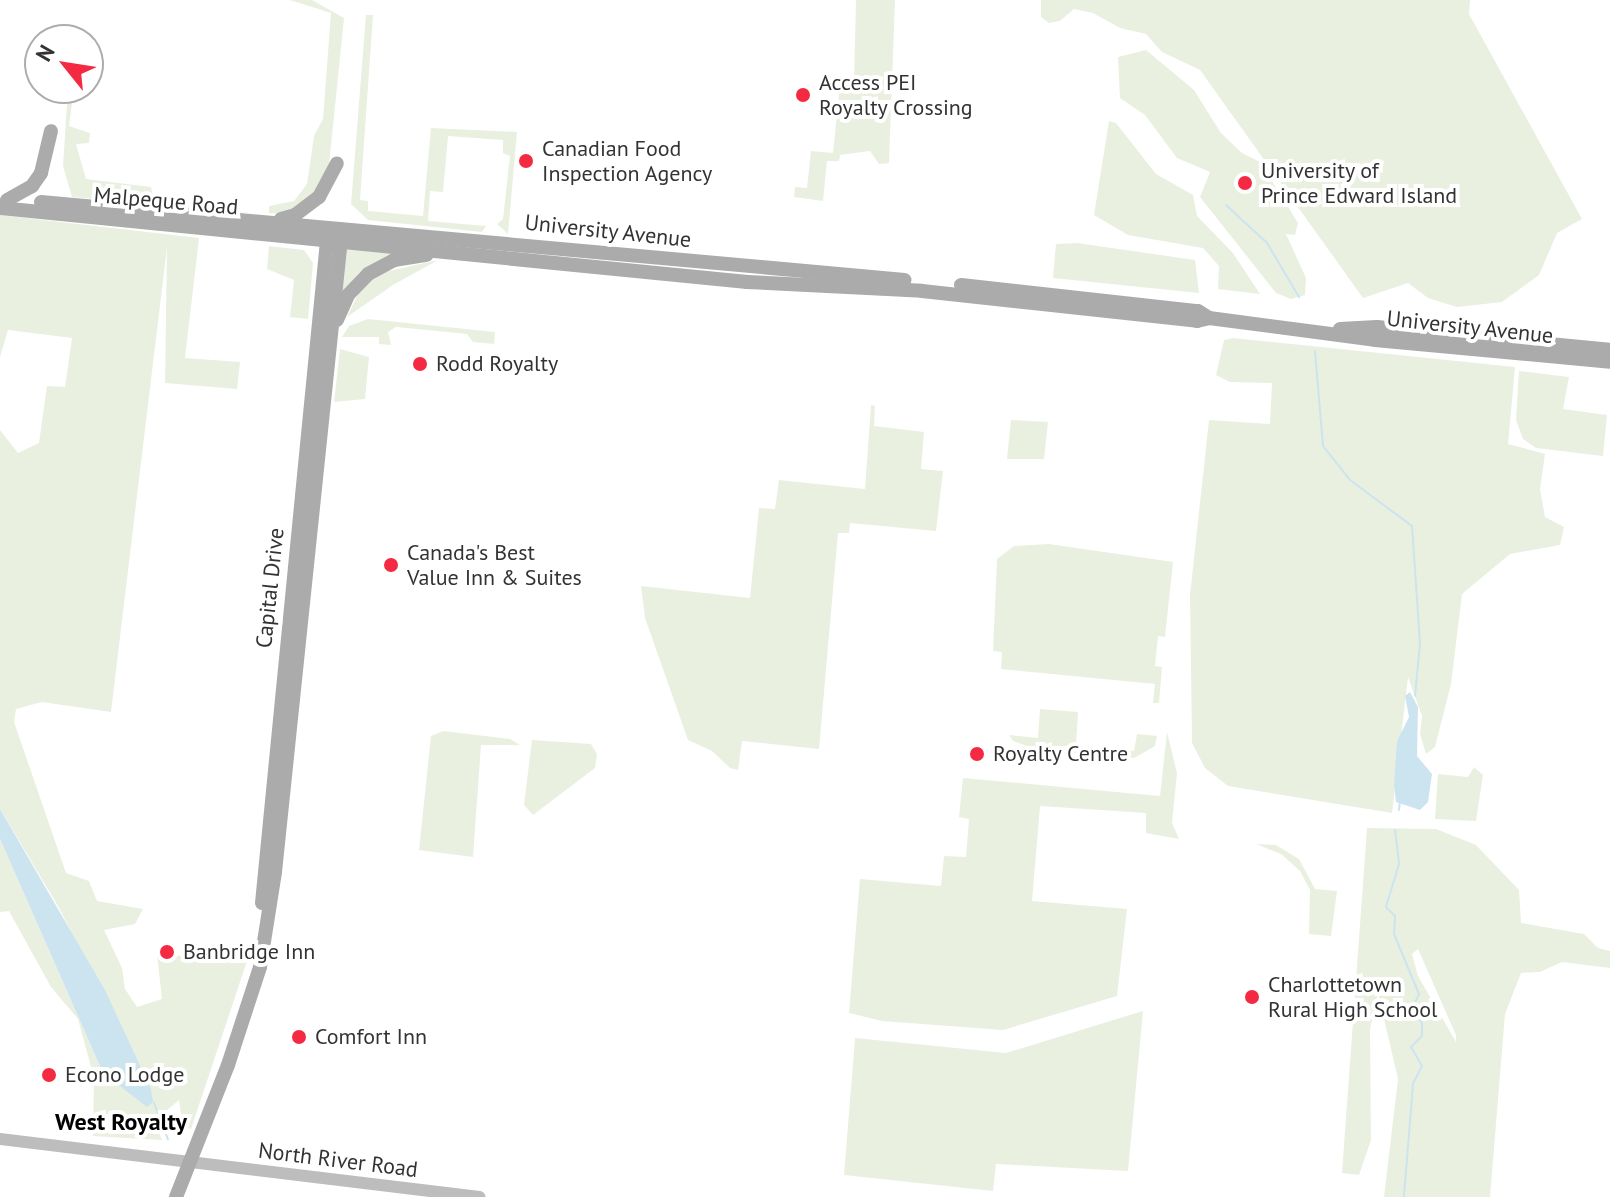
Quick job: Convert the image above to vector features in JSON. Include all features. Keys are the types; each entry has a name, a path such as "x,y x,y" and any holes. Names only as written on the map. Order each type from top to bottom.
{"main road":[{"path":"2,203 32,186 41,173 51,131"},
{"path":"245,219 295,215 328,187 337,163"},
{"name":"University Avenue","path":"2,203 245,219 453,252 781,285 922,291 1197,321 1209,318 1327,330 1375,340 1610,362"},
{"name":"Malpeque Road","path":"2,203 335,232"},
{"name":"University Avenue","path":"335,232 1026,291 1198,311 1209,318"},
{"name":"Capital Drive","path":"176,1197 192,1163 245,1019 261,955 275,872 332,331 335,232"},
{"name":"Capital Drive","path":"261,955 271,788 335,232"},
{"path":"332,331 353,289 379,267 453,252"},
{"name":"University Avenue","path":"1327,330 1377,327 1610,350"},
{"name":"North River Road","path":"0,1139 480,1197"}],"green space":[{"path":"290,0 312,0 344,18 329,165 316,191 285,214 269,213 269,206 294,201 307,184 314,136 323,119 331,13"},
{"path":"856,0 895,0 889,163 879,164 870,151 840,155 839,161 827,161 823,201 794,197 795,187 807,188 811,151 833,153 840,84 854,81"},
{"path":"1041,0 1470,0 1469,14 1582,219 1557,233 1539,275 1502,302 1457,307 1428,298 1408,283 1363,298 1200,70 1162,52 1146,34 1120,28 1093,13 1074,9 1060,21 1049,23 1041,17"},
{"path":"366,15 373,15 360,200 368,201 368,211 423,216 431,128 517,132 508,234 497,224 503,219 510,156 503,153 503,140 448,136 443,192 430,191 428,221 486,226 482,232 368,220 351,204"},
{"path":"1146,50 1194,90 1221,133 1242,153 1260,162 1298,223 1295,235 1286,234 1306,278 1305,295 1291,299 1276,293 1200,197 1210,172 1177,158 1145,115 1120,98 1118,57"},
{"path":"67,104 72,104 69,126 90,133 89,143 76,144 86,179 151,187 154,201 258,214 72,197 63,166"},
{"path":"1109,121 1116,123 1156,174 1193,195 1197,216 1233,253 1260,294 1218,289 1219,266 1203,248 1128,235 1094,215"},
{"path":"0,215 199,238 185,358 240,362 237,389 165,383 167,247 111,712 42,702 16,709 14,722 66,873 89,881 97,901 143,909 135,924 104,930 122,968 125,989 137,1007 162,999 157,954 247,961 191,1129 183,1127 179,1100 154,1121 162,1140 93,1136 94,1078 78,1019 51,987 9,911 0,912 0,839 103,1073 139,1065 58,906 0,809 0,430 18,453 39,443 47,386 65,387 72,338 8,330 0,357"},
{"path":"1077,243 1195,260 1199,293 1053,278 1056,244"},
{"path":"269,246 304,250 313,263 308,319 290,317 294,280 267,269"},
{"path":"346,247 394,253 359,273 340,297"},
{"path":"438,260 393,285 347,317 358,294 380,273"},
{"path":"368,319 495,332 494,344 473,342 467,334 396,327 388,332 391,345 379,344 379,337 342,337 349,326"},
{"path":"1233,338 1515,367 1508,444 1545,454 1540,489 1545,517 1564,527 1560,545 1510,554 1462,594 1451,684 1435,747 1426,754 1420,734 1422,716 1408,677 1392,813 1228,786 1205,768 1192,743 1190,595 1209,420 1270,424 1272,383 1230,382 1216,375 1224,340"},
{"path":"340,349 369,357 365,399 334,402"},
{"path":"1519,371 1569,377 1563,409 1607,415 1603,456 1536,448 1523,439 1516,420"},
{"path":"871,405 875,406 874,426 924,432 921,469 943,471 936,531 850,523 849,533 838,533 819,749 742,741 738,770 730,768 712,751 688,740 645,618 641,586 750,598 759,508 775,509 779,480 865,489"},
{"path":"1011,420 1048,422 1044,459 1007,459"},
{"path":"1049,544 1173,562 1165,637 1158,636 1155,666 1162,667 1159,703 1153,703 1155,684 1001,669 1002,652 993,651 997,559 1014,546"},
{"path":"1040,709 1078,712 1076,745 1134,751 1137,734 1157,736 1155,746 1134,758 1038,750 1013,741 1009,735 1038,738"},
{"path":"443,731 510,739 520,745 481,745 473,857 419,850 431,736"},
{"path":"1167,732 1177,773 1172,823 1179,839 1146,833 1146,813 1040,806 1032,901 1127,909 1117,996 1003,1030 882,1021 849,1013 860,879 941,886 944,856 966,857 969,819 959,817 963,778 1160,796"},
{"path":"532,740 591,744 597,754 595,768 533,815 524,805"},
{"path":"1474,767 1483,775 1476,821 1435,819 1438,774 1468,777"},
{"path":"1367,828 1436,829 1476,845 1519,890 1521,923 1584,934 1598,948 1610,951 1610,968 1562,962 1540,972 1521,973 1505,1014 1490,1197 1384,1197 1398,1079 1378,993 1370,1029 1371,1140 1359,1175 1342,1173","holes":["1418,949 1456,1035 1456,1042 1418,976 1412,954"]},
{"path":"1256,844 1276,845 1299,859 1315,889 1337,891 1331,936 1309,934 1310,890 1300,871 1281,854"},
{"path":"1143,1011 1128,1171 996,1164 993,1191 844,1175 855,1038 1006,1053"}],"water":[{"path":"1410,692 1418,707 1417,756 1432,774 1428,802 1420,810 1396,802 1394,785 1397,741 1409,717 1405,696"},
{"path":"0,809 105,990 151,1089 153,1102 147,1107 103,1073 0,839"}],"waterway":[{"path":"1226,205 1267,243 1299,297"},
{"path":"1315,351 1323,446 1350,480 1412,526 1420,643 1415,696"},
{"path":"1399,810 1400,801"},
{"path":"1395,830 1399,864 1386,907 1395,916 1394,934 1419,994 1412,1009 1422,1023 1422,1036 1411,1047 1422,1066 1413,1084 1404,1197"},
{"path":"154,1103 168,1139"}],"place":[{"name":"Access PEI Royalty Crossing","path":"803,95"},
{"name":"Canadian Food Inspection Agency","path":"526,161"},
{"name":"University of Prince Edward Island","path":"1245,183"},
{"name":"Rodd Royalty","path":"420,364"},
{"name":"Canada's Best Value Inn & Suites","path":"391,565"},
{"name":"Royalty Centre","path":"977,754"},
{"name":"Banbridge Inn","path":"167,952"},
{"name":"Charlottetown Rural High School","path":"1252,997"},
{"name":"Comfort Inn","path":"299,1037"},
{"name":"Econo Lodge","path":"49,1075"}],"district":[{"name":"West Royalty","path":"121,1122"}]}
